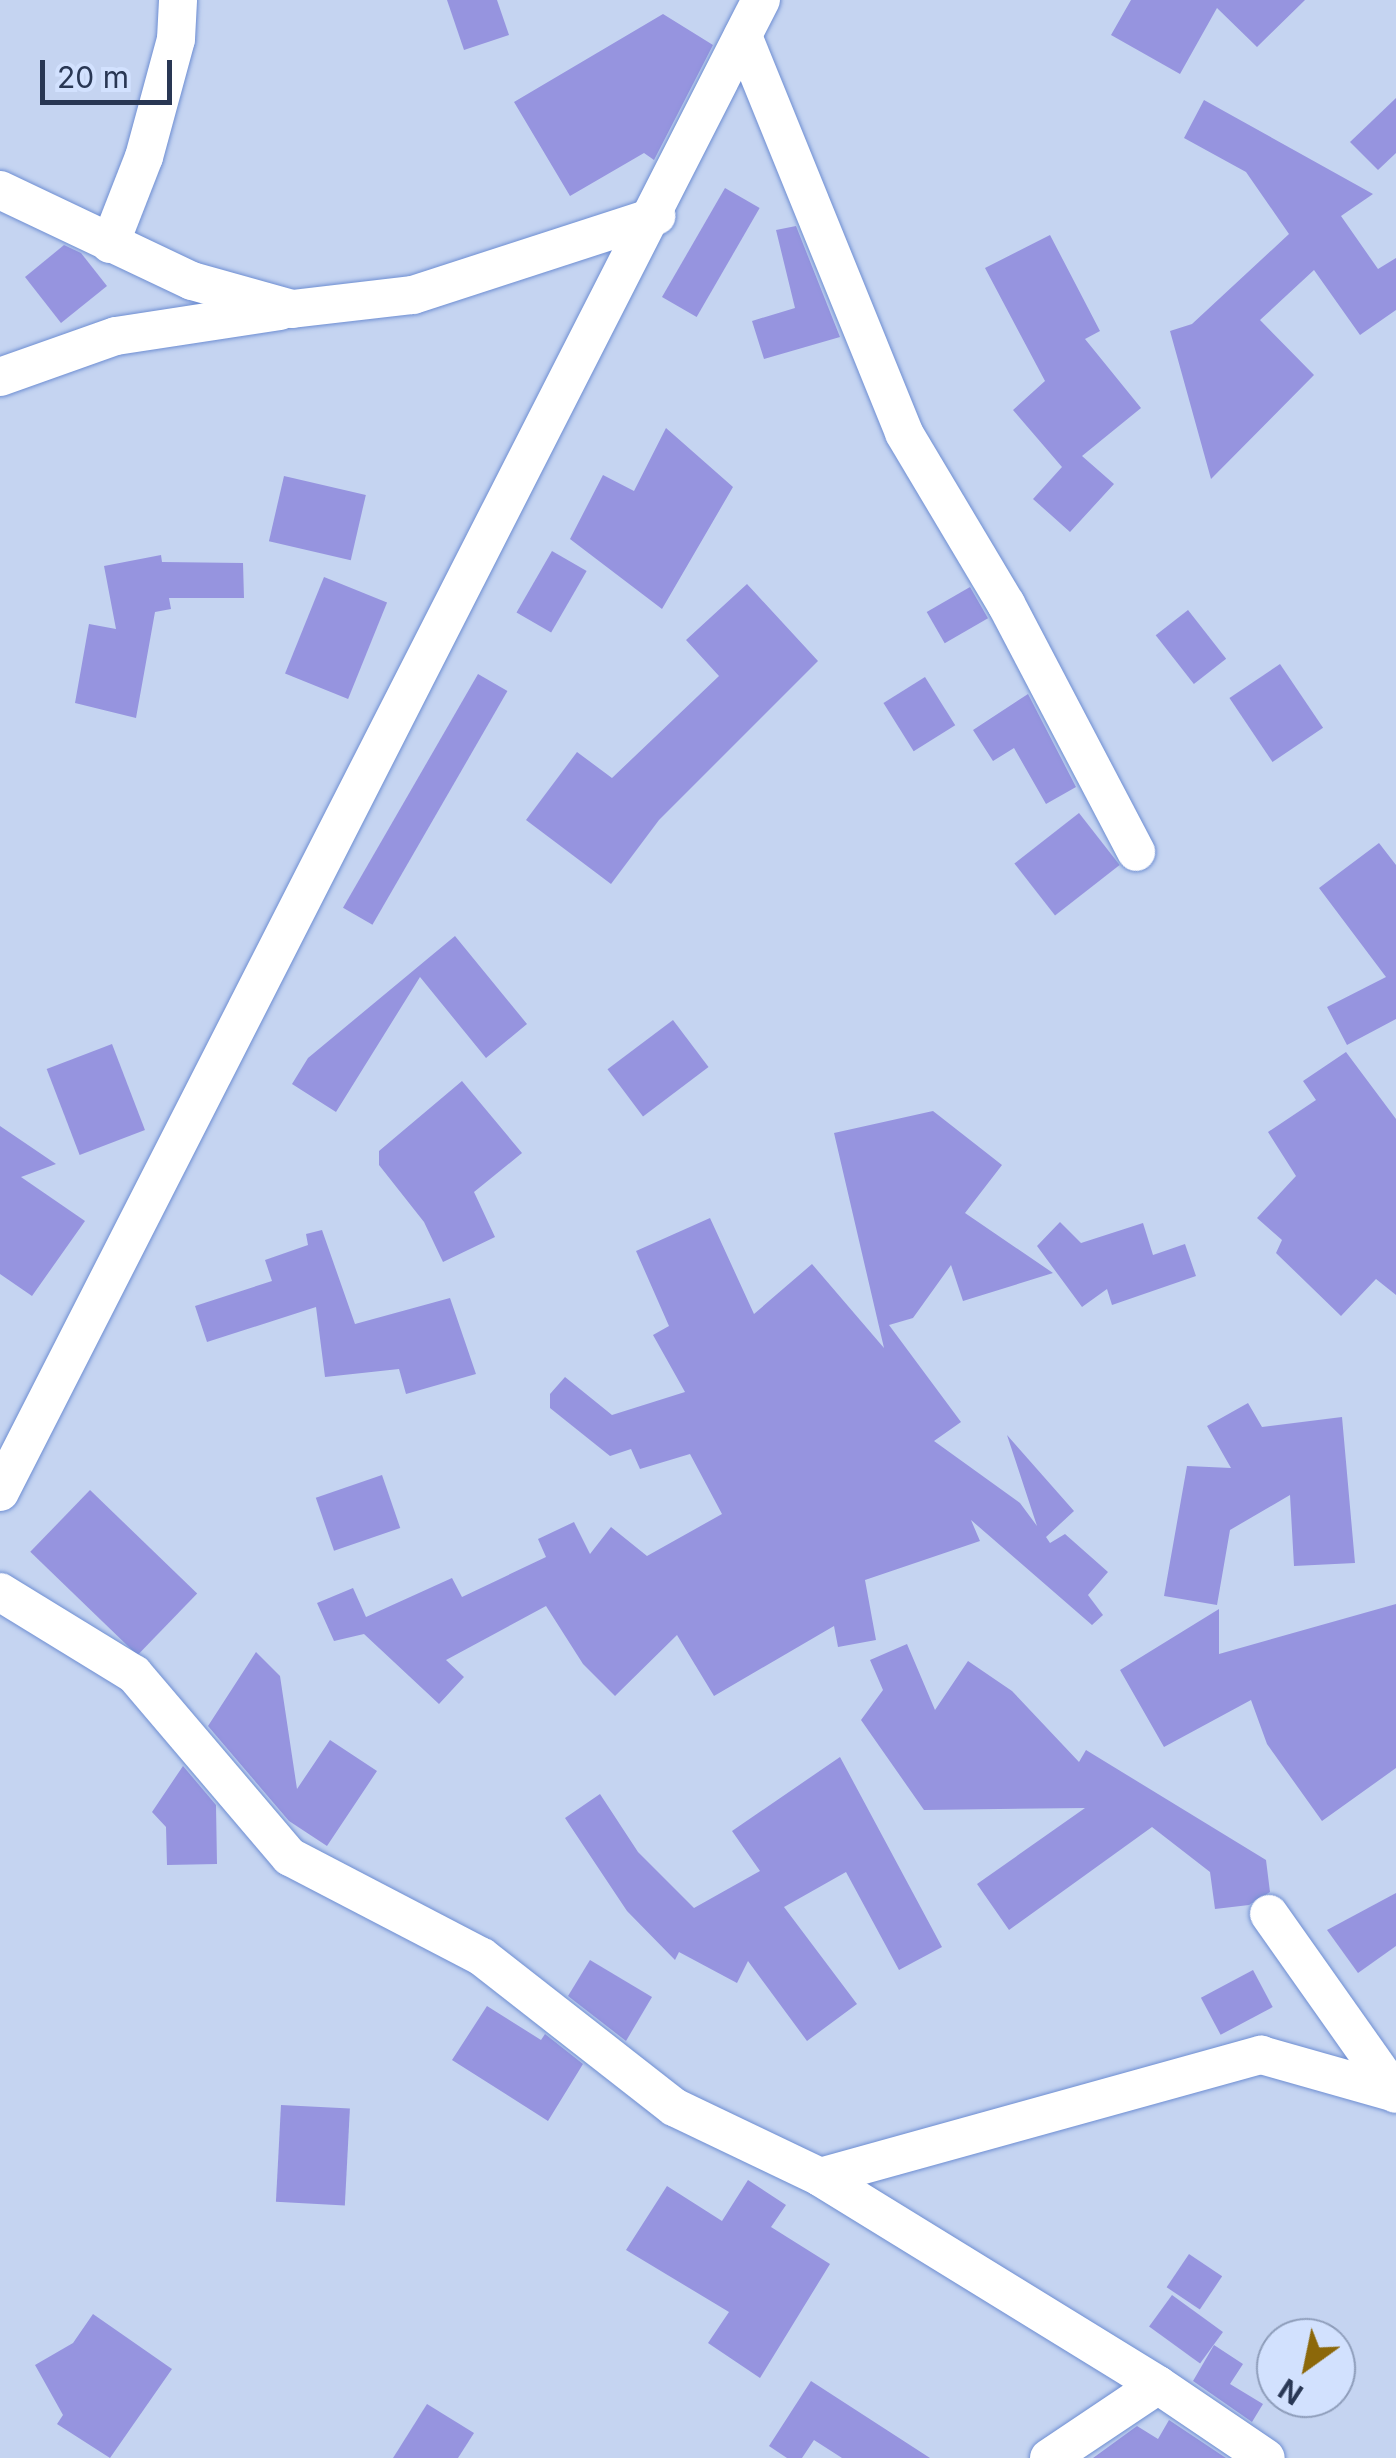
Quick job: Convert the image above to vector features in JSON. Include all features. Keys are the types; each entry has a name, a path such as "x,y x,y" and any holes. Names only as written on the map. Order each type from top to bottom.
{"street":[{"path":"110,244 144,158 176,40 178,0"},
{"path":"0,1492 656,216 761,0"},
{"path":"744,36 904,433 1006,604 1136,852"},
{"path":"0,190 192,281 292,309"},
{"path":"0,377 116,336 413,295 656,216"},
{"path":"0,1592 134,1674 290,1857 482,1956 674,2107 820,2177 1158,2385 1266,2458"},
{"path":"1269,1914 1396,2093"},
{"path":"820,2177 1261,2054 1396,2093"},
{"path":"1049,2458 1158,2385"}],"building":[{"path":"447,0 497,0 509,35 464,50"},
{"path":"1131,0 1305,0 1257,47 1217,8 1180,74 1111,35"},
{"path":"663,14 713,45 654,160 644,153 570,196 514,102"},
{"path":"1396,98 1396,153 1378,170 1350,142"},
{"path":"1204,100 1373,194 1341,216 1378,269 1396,258 1396,310 1360,335 1314,270 1260,320 1314,375 1211,479 1170,331 1192,324 1289,234 1246,172 1184,138"},
{"path":"725,188 760,208 697,317 662,297"},
{"path":"796,226 840,337 764,359 752,321 795,308 776,230"},
{"path":"1050,235 1100,331 1085,339 1141,408 1082,456 1114,484 1070,532 1033,499 1062,467 1013,410 1045,381 985,268"},
{"path":"64,245 81,253 107,286 61,323 25,277"},
{"path":"666,428 733,487 662,609 570,539 603,475 634,491"},
{"path":"284,476 366,495 351,560 269,541"},
{"path":"552,551 587,571 551,632 516,612"},
{"path":"161,555 162,562 243,563 244,598 169,598 171,609 155,612 136,718 75,703 89,624 116,629 104,566"},
{"path":"324,577 387,602 348,699 285,673"},
{"path":"747,584 818,661 659,820 611,884 526,820 577,752 612,778 719,676 686,640"},
{"path":"970,587 988,618 945,643 927,612"},
{"path":"1188,610 1226,659 1194,684 1156,635"},
{"path":"1280,664 1323,728 1272,762 1229,698"},
{"path":"478,674 507,691 372,925 343,908"},
{"path":"925,677 955,725 914,751 883,703"},
{"path":"1028,694 1076,787 1046,804 1014,748 993,761 973,730"},
{"path":"1079,813 1120,865 1055,915 1014,863"},
{"path":"1379,843 1396,865 1396,1019 1347,1045 1327,1007 1386,977 1319,888"},
{"path":"455,936 527,1024 486,1058 420,977 336,1112 292,1084 308,1058"},
{"path":"673,1020 709,1067 643,1116 608,1069"},
{"path":"112,1044 145,1130 80,1155 47,1069"},
{"path":"1346,1052 1396,1119 1396,1295 1376,1279 1341,1316 1276,1253 1282,1240 1257,1218 1296,1176 1268,1132 1316,1100 1303,1081"},
{"path":"462,1081 522,1153 474,1192 495,1237 443,1262 424,1222 379,1165 379,1151"},
{"path":"933,1111 1002,1165 965,1213 1053,1273 963,1301 951,1265 913,1318 889,1325 961,1422 934,1441 1020,1503 1037,1526 1007,1435 1074,1511 1046,1537 1050,1543 1065,1534 1108,1572 1088,1595 1103,1615 1092,1625 971,1520 980,1541 865,1580 876,1640 838,1647 834,1626 714,1696 677,1635 615,1696 583,1664 546,1606 446,1660 464,1677 439,1704 364,1634 334,1641 317,1603 353,1588 366,1617 452,1578 462,1597 546,1557 538,1539 574,1522 590,1554 611,1527 647,1556 722,1514 690,1454 640,1469 631,1449 610,1456 550,1408 550,1394 565,1377 612,1415 685,1392 653,1335 669,1326 636,1251 710,1218 754,1314 812,1264 884,1348 834,1133"},
{"path":"0,1126 56,1164 21,1177 85,1221 32,1296 0,1274"},
{"path":"1060,1222 1081,1243 1143,1223 1153,1255 1185,1244 1196,1276 1112,1305 1107,1289 1082,1307 1037,1246"},
{"path":"322,1230 355,1324 450,1298 476,1374 406,1394 399,1369 325,1377 316,1307 207,1342 195,1306 272,1281 265,1260 308,1245 306,1234"},
{"path":"1248,1403 1262,1427 1342,1417 1355,1563 1294,1566 1290,1495 1230,1530 1217,1605 1164,1596 1187,1466 1231,1468 1207,1426"},
{"path":"382,1475 400,1528 334,1551 316,1498"},
{"path":"90,1490 197,1594 137,1655 30,1552"},
{"path":"1396,1604 1396,1768 1322,1821 1267,1744 1251,1700 1164,1747 1120,1670 1219,1609 1219,1654"},
{"path":"907,1644 935,1710 968,1661 1012,1691 1079,1762 1086,1750 1266,1860 1270,1892 1249,1905 1215,1909 1210,1872 1152,1827 1009,1930 977,1884 1085,1808 924,1810 861,1720 883,1690 870,1660"},
{"path":"256,1652 280,1676 297,1789 330,1740 377,1771 327,1846 289,1821 208,1726"},
{"path":"840,1757 942,1947 899,1970 846,1872 784,1907 857,2004 807,2041 748,1961 737,1983 679,1952 675,1960 627,1911 565,1818 600,1794 638,1852 694,1908 760,1871 732,1831"},
{"path":"183,1766 216,1805 217,1864 167,1865 166,1827 152,1812"},
{"path":"1396,1893 1396,1946 1358,1973 1327,1930"},
{"path":"590,1960 652,1997 626,2041 568,1996"},
{"path":"1253,1970 1273,2007 1221,2035 1201,1998"},
{"path":"487,2006 541,2040 545,2034 583,2064 548,2121 452,2060"},
{"path":"281,2105 350,2109 345,2205 276,2202"},
{"path":"748,2180 786,2205 771,2227 830,2264 760,2378 708,2343 729,2312 626,2250 667,2186 722,2221"},
{"path":"1189,2254 1222,2276 1200,2310 1167,2287"},
{"path":"1172,2295 1223,2332 1200,2364 1149,2327"},
{"path":"93,2314 172,2369 110,2458 57,2424 63,2415 35,2365 73,2343"},
{"path":"1214,2345 1243,2364 1230,2384 1256,2400 1252,2422 1193,2381"},
{"path":"811,2381 930,2458 842,2458 814,2440 802,2458 787,2458 769,2446"},
{"path":"427,2404 474,2433 458,2458 393,2458"},
{"path":"1169,2420 1226,2458 1093,2458 1137,2426 1158,2439"}]}
